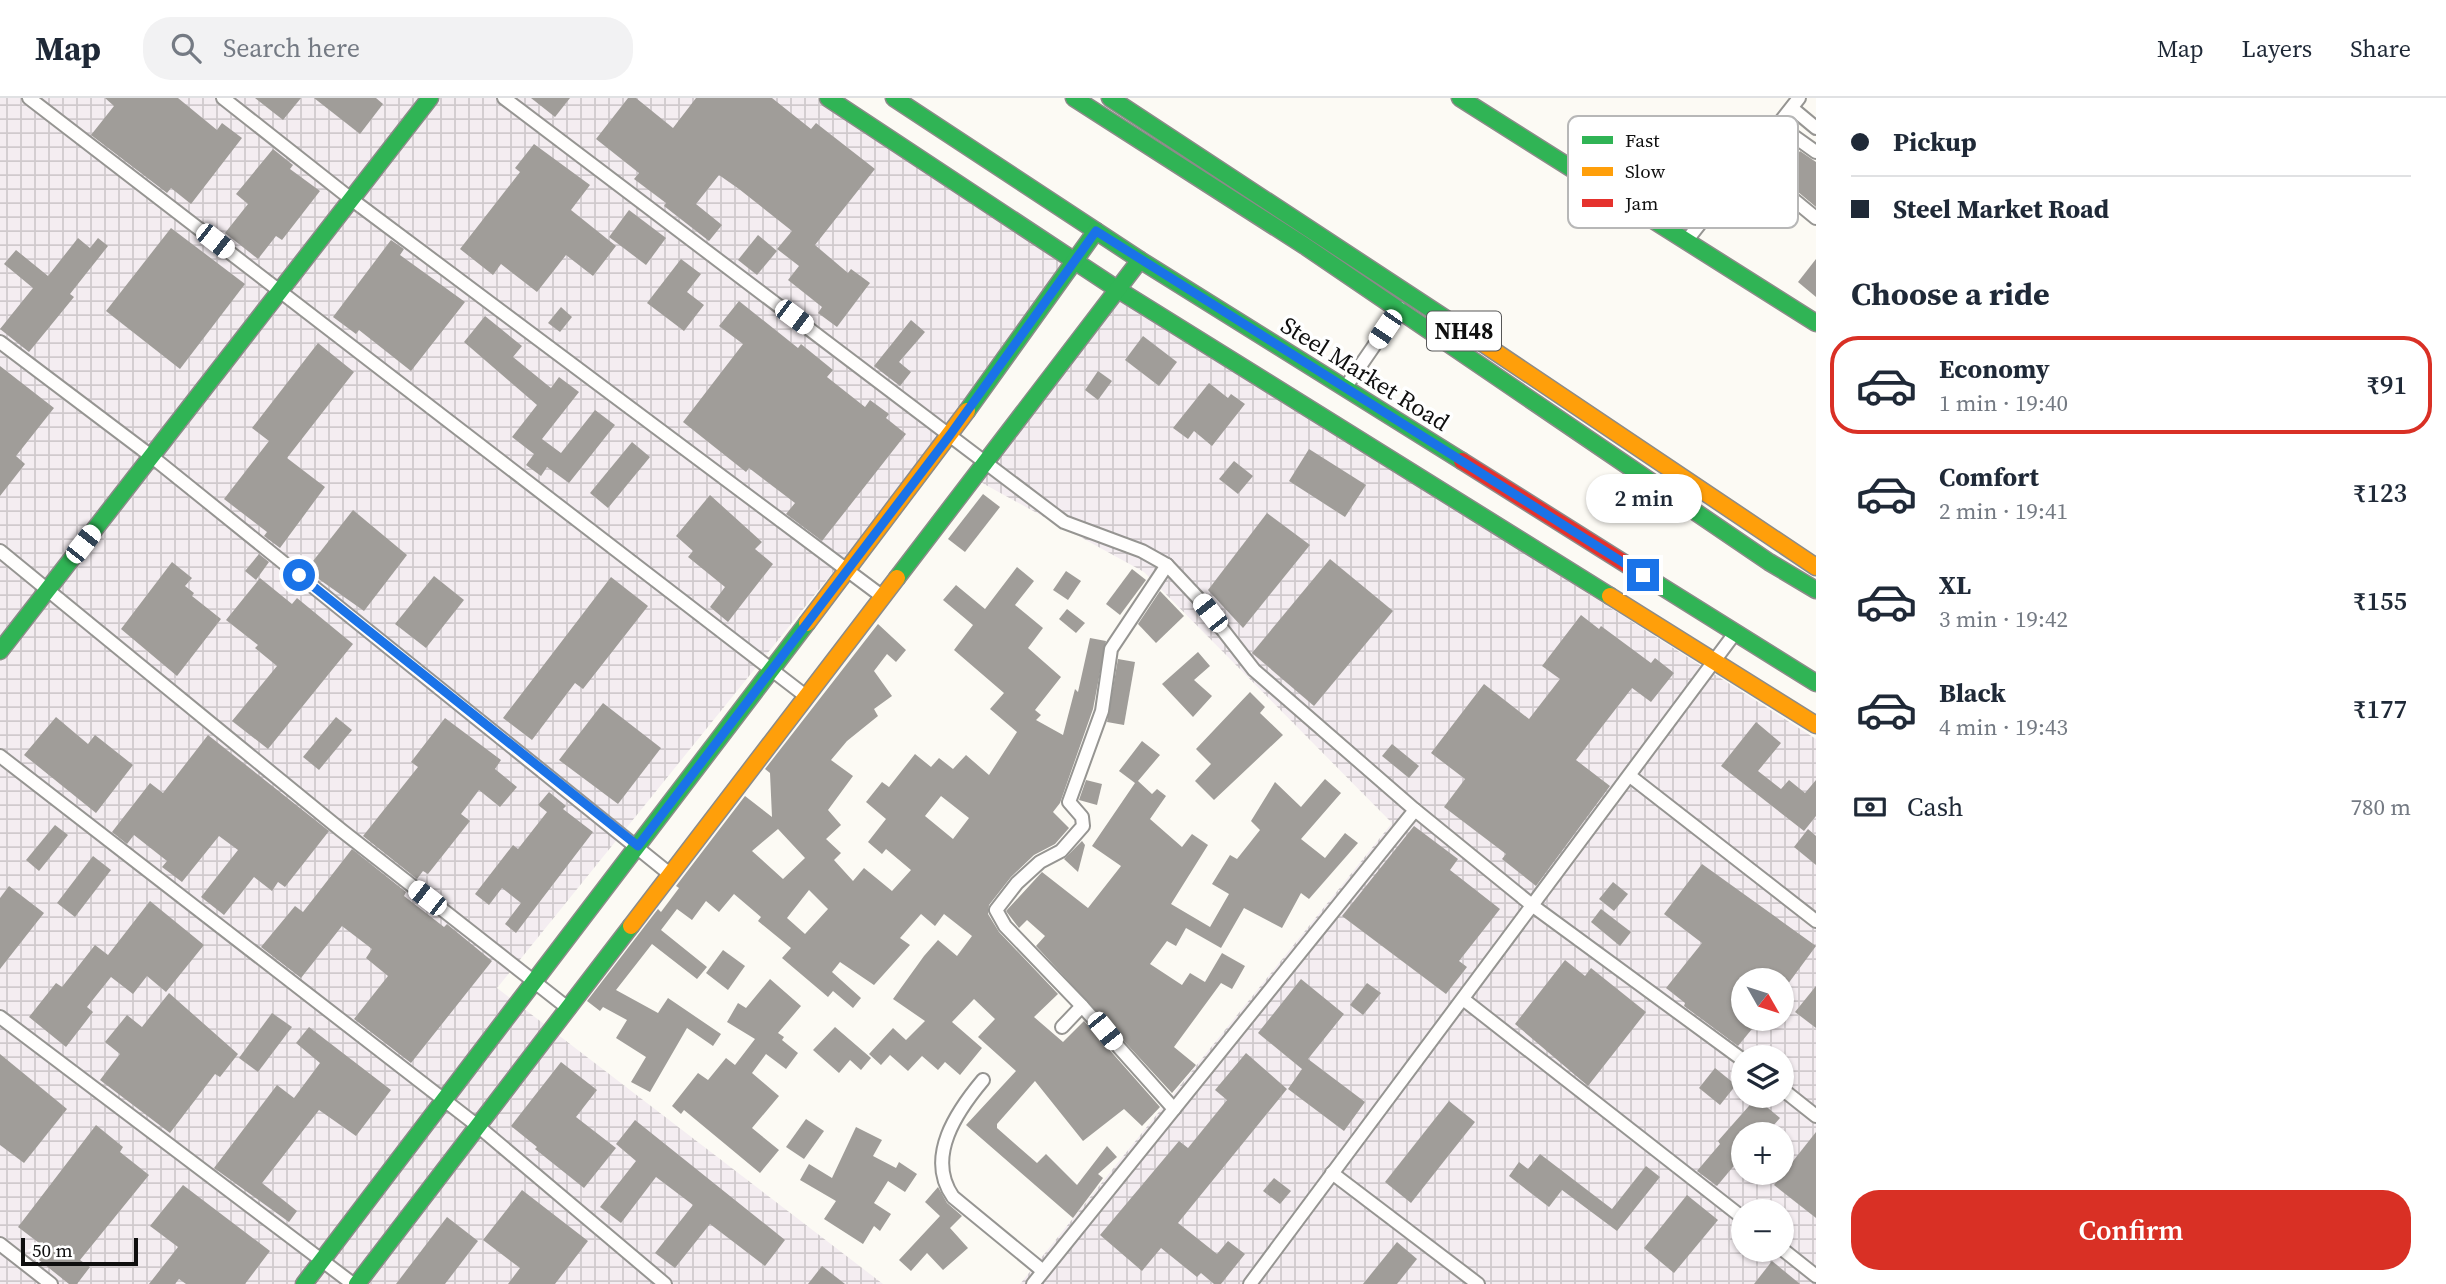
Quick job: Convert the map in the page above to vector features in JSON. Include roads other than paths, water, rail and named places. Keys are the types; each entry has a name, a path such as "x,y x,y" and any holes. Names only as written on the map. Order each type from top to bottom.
{"main road":[{"path":"0,651 430,98"},
{"path":"828,98 1117,289 1816,724"},
{"name":"Steel Market Road","path":"894,98 1140,260 1816,683"},
{"name":"NH48","path":"1074,98 1399,309 1769,562 1816,590"},
{"name":"NH48","path":"1110,98 1409,293 1816,567"},
{"path":"1460,98 1568,166"},
{"path":"1668,228 1816,323"},
{"path":"304,1284 847,572 950,435 1096,231"},
{"path":"355,1284 479,1127 985,459 1140,260"}],"street":[{"path":"29,98 807,697"},
{"path":"223,98 351,199 883,597"},
{"path":"504,98 985,459 1064,522 1142,551 1167,565 1198,598 1254,670 1415,810 1533,906 1731,1051"},
{"path":"1796,103 1816,128"},
{"path":"1798,139 1816,152"},
{"path":"1798,203 1816,218"},
{"path":"1687,240 1696,228"},
{"path":"1345,388 1409,293"},
{"path":"0,342 151,456 671,875"},
{"path":"0,551 341,830 569,1009"},
{"path":"1167,565 1111,649 1102,711 1069,802 1082,817 1083,826 1061,850 1040,862 1017,883 996,910 1004,926 1082,1006 1174,1109"},
{"path":"1250,1284 1735,633"},
{"path":"0,756 479,1127 665,1284"},
{"path":"1630,776 1816,921"},
{"path":"1033,1284 1415,810"},
{"path":"1463,999 1731,1210"},
{"path":"1062,1027 1082,1006"},
{"path":"0,1017 355,1284"},
{"path":"983,1080 961,1107 949,1131 942,1169 944,1182 953,1197 1043,1271"},
{"path":"1794,1099 1816,1116"},
{"path":"1332,1173 1478,1284"},
{"path":"0,1244 51,1284"},
{"path":"1794,1259 1816,1276"}]}
